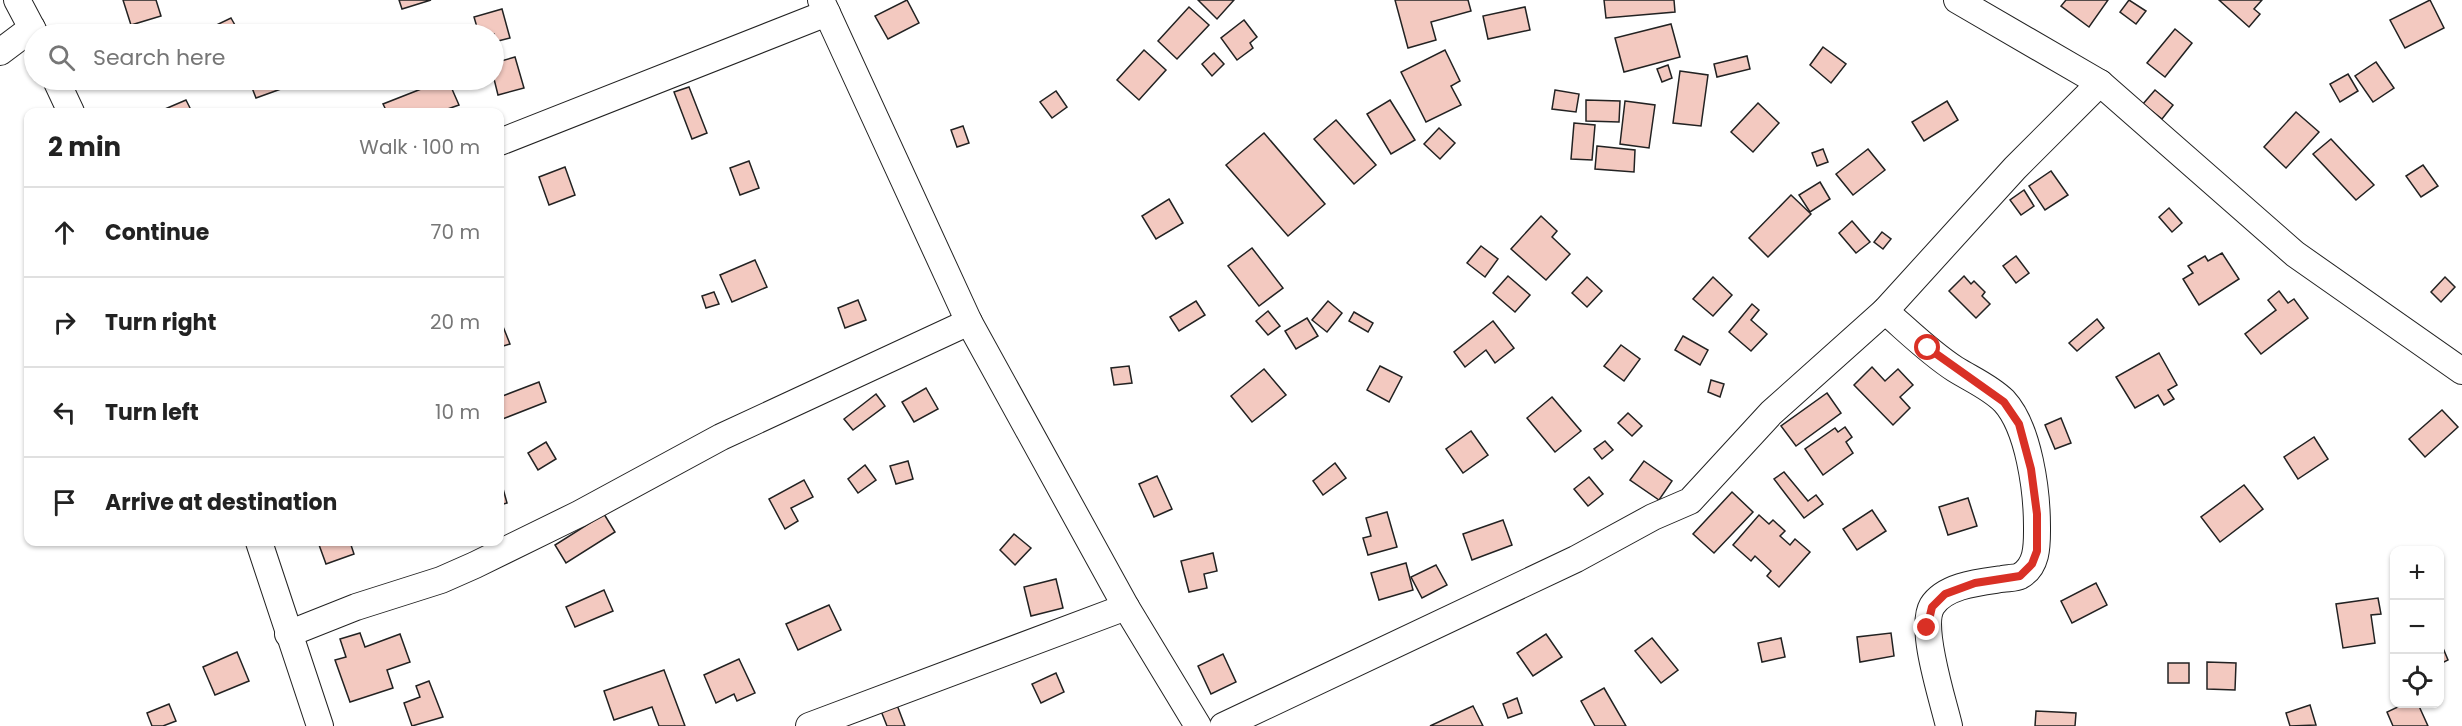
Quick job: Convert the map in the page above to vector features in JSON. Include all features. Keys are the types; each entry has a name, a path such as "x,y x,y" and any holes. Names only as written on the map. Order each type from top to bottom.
{"street":[{"path":"17,0 30,24"},
{"path":"1958,0 2100,83 2295,254 2462,371"},
{"path":"504,140 824,7 969,322 1126,607 1198,726"},
{"path":"0,52 24,37"},
{"path":"1223,726 1576,559 1653,517 1690,501 1771,413 1885,311 2015,168 2100,83"},
{"path":"60,90 68,108"},
{"path":"1885,311 1954,368 1989,389 2004,402 2019,424 2031,469 2037,514 2037,551 2032,564 2020,576 1975,583 1945,594 1932,607 1927,628 1949,726"},
{"path":"288,634 356,607 441,580 475,565 579,514 721,437 969,322"},
{"path":"260,546 320,726"},
{"path":"809,726 1126,607"}],"building":[{"path":"123,0 156,0 161,16 131,24"},
{"path":"399,0 431,0 402,9"},
{"path":"907,0 919,23 888,39 875,16"},
{"path":"1198,0 1234,0 1217,19"},
{"path":"1395,0 1468,0 1471,11 1431,22 1436,40 1408,48"},
{"path":"1604,0 1674,0 1675,12 1606,18"},
{"path":"2066,0 2108,0 2089,27 2061,6"},
{"path":"2129,0 2146,11 2136,24 2120,12"},
{"path":"2219,0 2262,0 2254,9 2260,14 2249,27"},
{"path":"2430,0 2444,28 2405,48 2390,20"},
{"path":"1189,7 1209,25 1177,59 1158,41"},
{"path":"1525,7 1530,30 1488,39 1483,16"},
{"path":"502,9 510,38 504,40 504,24 476,24 474,17"},
{"path":"231,18 234,24 218,24"},
{"path":"1244,20 1257,37 1250,43 1253,48 1237,60 1221,38"},
{"path":"1671,24 1680,57 1624,72 1615,38"},
{"path":"2175,29 2192,43 2165,77 2147,63"},
{"path":"1823,47 1846,64 1831,83 1810,65"},
{"path":"1144,50 1166,70 1139,100 1117,80"},
{"path":"1445,50 1460,81 1451,86 1461,105 1426,122 1401,72"},
{"path":"1214,53 1224,64 1212,76 1202,64"},
{"path":"1747,56 1750,69 1717,77 1714,64"},
{"path":"515,57 524,88 498,95 497,90 504,90 504,60"},
{"path":"2376,62 2394,88 2373,102 2355,76"},
{"path":"1668,65 1672,78 1662,82 1657,69"},
{"path":"1680,71 1708,75 1701,126 1673,123"},
{"path":"2348,74 2358,91 2340,102 2330,84"},
{"path":"689,87 707,133 692,139 674,92"},
{"path":"253,90 278,90 256,98"},
{"path":"419,90 452,90 459,105 450,108 385,108 383,104"},
{"path":"1555,90 1579,94 1576,112 1552,109"},
{"path":"2155,90 2173,105 2162,119 2143,104"},
{"path":"1056,91 1067,107 1052,118 1040,102"},
{"path":"186,100 190,108 167,108"},
{"path":"1390,100 1415,140 1391,154 1367,114"},
{"path":"1586,100 1620,101 1619,122 1586,121"},
{"path":"1625,101 1655,105 1649,148 1620,144"},
{"path":"1947,101 1958,120 1924,141 1912,122"},
{"path":"1758,103 1779,123 1753,152 1731,132"},
{"path":"2296,112 2319,132 2286,168 2264,147"},
{"path":"1336,120 1376,165 1354,184 1314,139"},
{"path":"1574,123 1595,125 1592,160 1571,159"},
{"path":"963,126 969,143 957,147 951,130"},
{"path":"1439,128 1455,143 1440,159 1424,144"},
{"path":"1264,133 1325,204 1288,236 1226,165"},
{"path":"2331,139 2374,185 2356,200 2313,154"},
{"path":"1597,146 1635,150 1634,172 1595,169"},
{"path":"1823,149 1828,162 1817,166 1812,153"},
{"path":"1868,149 1885,170 1853,195 1836,174"},
{"path":"749,161 759,188 740,195 730,168"},
{"path":"2423,165 2438,186 2421,197 2406,176"},
{"path":"565,167 575,195 549,205 539,177"},
{"path":"2051,171 2068,195 2045,210 2029,186"},
{"path":"1820,182 1830,199 1810,212 1799,195"},
{"path":"2024,190 2034,206 2021,215 2010,200"},
{"path":"1791,195 1811,214 1768,257 1749,238"},
{"path":"1169,199 1183,223 1156,239 1142,216"},
{"path":"2169,208 2182,223 2172,232 2159,217"},
{"path":"1541,216 1557,231 1552,237 1570,254 1546,280 1511,249"},
{"path":"1852,221 1870,242 1856,253 1839,233"},
{"path":"1882,232 1891,239 1883,249 1874,242"},
{"path":"1481,246 1498,259 1485,277 1467,263"},
{"path":"1252,248 1283,288 1259,306 1228,266"},
{"path":"2222,253 2239,279 2199,305 2183,279 2193,273 2188,266 2205,256 2208,261"},
{"path":"2016,256 2029,273 2016,283 2003,266"},
{"path":"755,260 767,287 732,302 720,275"},
{"path":"1508,276 1530,295 1515,312 1493,293"},
{"path":"1964,276 1971,284 1974,281 1985,292 1982,296 1990,304 1976,318 1949,291"},
{"path":"1587,277 1602,291 1587,307 1572,293"},
{"path":"1713,277 1732,295 1713,316 1693,299"},
{"path":"2445,277 2455,287 2441,302 2431,292"},
{"path":"2279,291 2288,303 2294,299 2308,318 2261,354 2245,334 2276,310 2268,300"},
{"path":"714,292 719,304 706,308 702,296"},
{"path":"858,300 866,320 845,328 838,308"},
{"path":"1196,301 1205,315 1179,331 1170,317"},
{"path":"1328,301 1342,313 1327,332 1312,320"},
{"path":"1752,304 1759,310 1751,320 1767,334 1751,351 1729,332"},
{"path":"1268,311 1280,326 1268,335 1256,321"},
{"path":"1354,312 1373,323 1368,332 1349,321"},
{"path":"1307,318 1318,336 1296,349 1285,331"},
{"path":"2097,319 2104,328 2077,351 2069,343"},
{"path":"1493,321 1514,348 1495,363 1486,350 1465,367 1454,352"},
{"path":"504,329 510,344 504,346"},
{"path":"1683,336 1708,350 1700,365 1675,350"},
{"path":"1621,345 1640,359 1624,381 1604,366"},
{"path":"2159,353 2177,385 2168,390 2174,399 2164,405 2158,395 2135,408 2116,377"},
{"path":"1129,366 1132,383 1114,385 1111,368"},
{"path":"1380,366 1402,377 1389,402 1367,390"},
{"path":"1872,367 1885,381 1898,369 1913,385 1900,397 1910,408 1893,425 1854,385"},
{"path":"1264,369 1286,395 1252,422 1231,396"},
{"path":"1711,380 1724,384 1720,397 1708,392"},
{"path":"539,382 546,402 504,418 504,395"},
{"path":"926,388 938,409 914,422 902,402"},
{"path":"1827,393 1841,413 1796,446 1781,426"},
{"path":"876,394 885,406 853,430 844,419"},
{"path":"1552,397 1581,431 1555,452 1527,418"},
{"path":"2442,410 2458,427 2425,457 2409,439"},
{"path":"1628,413 1642,426 1632,436 1618,423"},
{"path":"2061,418 2071,443 2055,449 2045,425"},
{"path":"1845,427 1852,437 1846,442 1853,453 1823,475 1805,449 1835,428 1838,432"},
{"path":"1471,431 1488,455 1463,473 1446,449"},
{"path":"2314,437 2328,459 2298,479 2284,457"},
{"path":"1605,441 1613,450 1602,459 1594,449"},
{"path":"546,442 556,459 538,470 528,453"},
{"path":"908,461 913,479 896,484 890,466"},
{"path":"1644,461 1672,481 1659,500 1630,480"},
{"path":"1335,463 1346,478 1323,495 1313,481"},
{"path":"865,465 876,480 858,493 848,479"},
{"path":"1784,472 1808,501 1816,495 1823,504 1804,518 1774,479"},
{"path":"1157,476 1172,509 1154,517 1139,484"},
{"path":"1589,477 1603,494 1588,506 1574,489"},
{"path":"804,480 813,497 791,508 798,521 785,529 769,499"},
{"path":"2244,485 2263,509 2220,542 2201,517"},
{"path":"1732,492 1753,512 1714,553 1693,534"},
{"path":"1968,498 1977,526 1948,535 1939,507"},
{"path":"1872,510 1886,531 1857,550 1843,529"},
{"path":"1387,512 1397,547 1368,555 1363,538 1371,536 1366,518"},
{"path":"604,514 615,532 566,563 555,545"},
{"path":"1759,515 1769,524 1773,520 1785,531 1780,536 1790,545 1795,539 1810,552 1779,587 1767,576 1771,571 1755,556 1751,561 1733,545"},
{"path":"1503,520 1512,545 1472,560 1463,534"},
{"path":"1014,534 1031,548 1015,565 1000,550"},
{"path":"319,546 351,546 354,554 326,564"},
{"path":"1213,553 1217,571 1204,574 1207,588 1189,592 1181,561"},
{"path":"1406,563 1413,590 1379,600 1371,573"},
{"path":"1436,565 1447,585 1422,598 1411,577"},
{"path":"1056,579 1063,608 1031,616 1024,587"},
{"path":"2096,583 2107,605 2072,623 2061,601"},
{"path":"604,590 613,611 575,627 566,607"},
{"path":"2378,598 2381,614 2371,615 2375,643 2343,648 2336,604"},
{"path":"829,605 841,630 798,650 786,624"},
{"path":"360,633 365,647 400,634 410,662 387,670 393,688 350,702 335,660 346,657 340,639"},
{"path":"1891,633 1894,656 1860,662 1857,637"},
{"path":"1546,634 1562,657 1533,676 1517,653"},
{"path":"1652,638 1678,670 1661,683 1635,651"},
{"path":"1781,638 1785,657 1762,662 1758,643"},
{"path":"2444,650 2448,660 2444,662"},
{"path":"237,652 249,681 215,695 203,667"},
{"path":"1223,654 1236,682 1211,694 1198,666"},
{"path":"739,659 755,693 737,701 734,694 716,703 704,675"},
{"path":"2207,662 2236,663 2235,690 2207,689"},
{"path":"2168,663 2189,663 2189,683 2168,683"},
{"path":"664,670 685,726 659,726 652,707 614,720 604,691"},
{"path":"1056,673 1064,692 1041,703 1032,684"},
{"path":"429,681 443,717 412,726 404,703 420,697 416,686"},
{"path":"1604,688 1626,726 1595,726 1581,701"},
{"path":"1517,698 1522,713 1508,718 1503,704"},
{"path":"169,704 176,721 163,726 152,726 147,713"},
{"path":"897,705 905,726 887,726 881,711"},
{"path":"2310,705 2316,725 2290,726 2286,713"},
{"path":"1473,706 1483,726 1430,726"},
{"path":"2396,708 2420,708 2428,726 2393,726 2387,712"},
{"path":"2036,711 2076,713 2075,726 2035,726"}],"route":[{"path":"1927,628 1932,607 1945,594 1975,583 2020,576 2032,564 2037,551 2037,514 2031,469 2019,424 2004,402 1989,389 1954,368 1928,348"}]}
